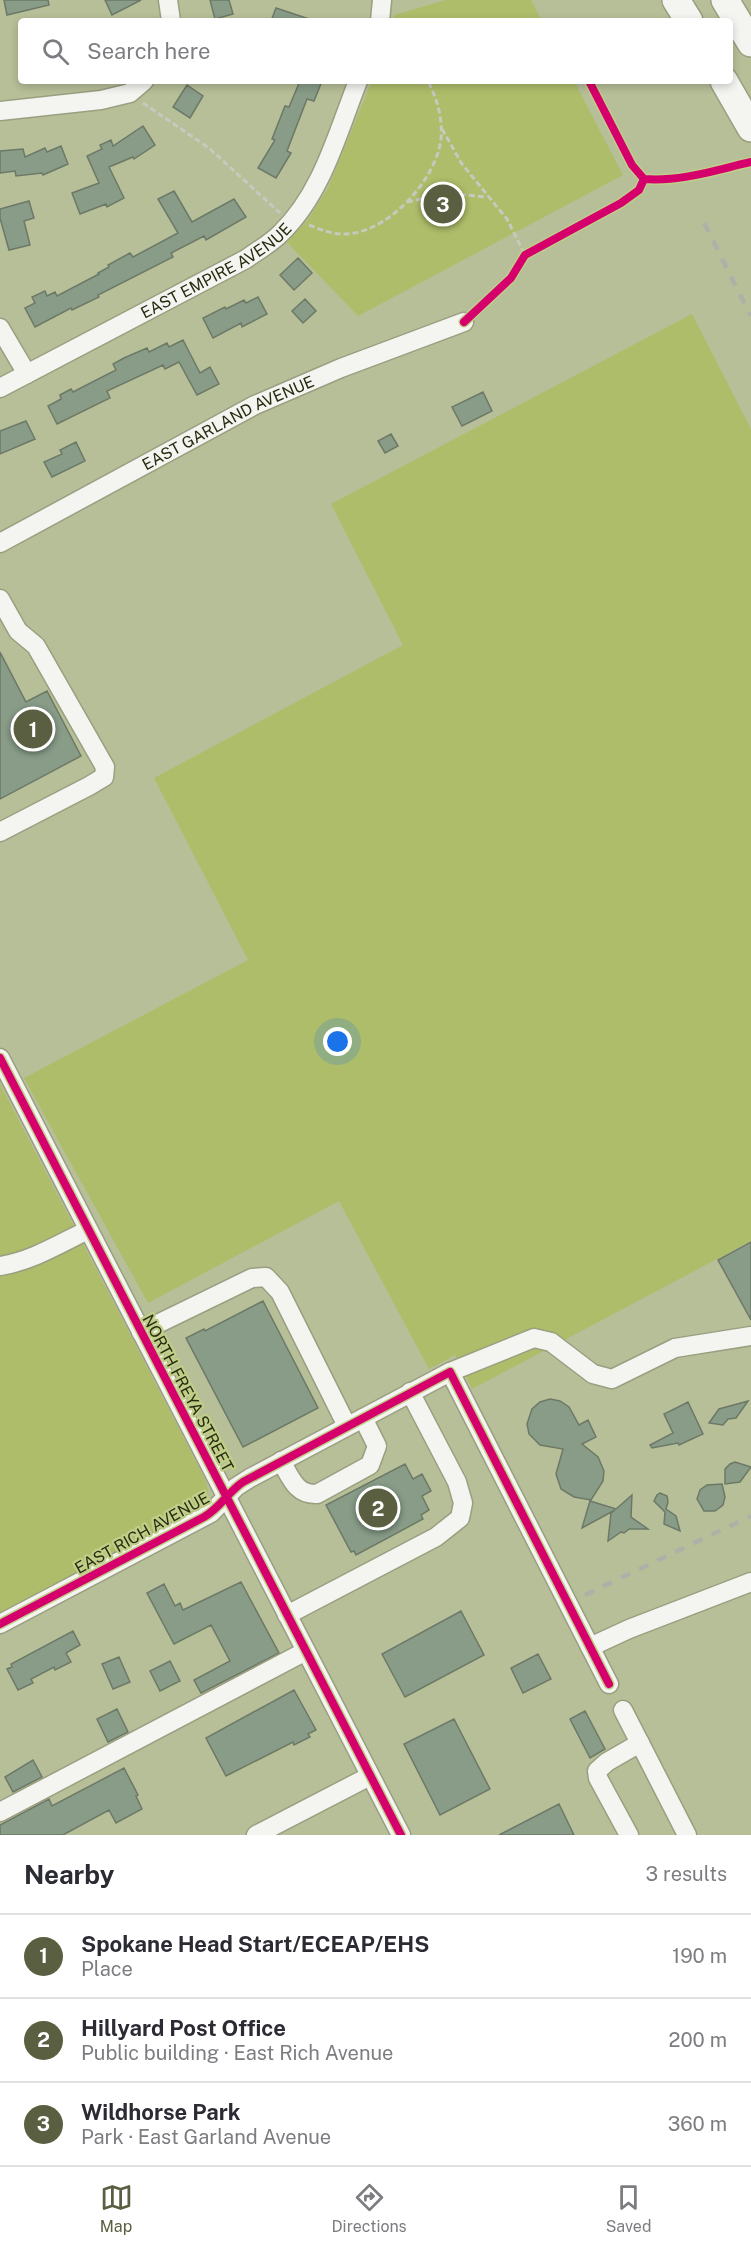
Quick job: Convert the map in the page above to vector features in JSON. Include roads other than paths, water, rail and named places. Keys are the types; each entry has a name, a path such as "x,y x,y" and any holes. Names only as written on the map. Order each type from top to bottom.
{"highway":[{"path":"676,0 687,18"},
{"path":"725,0 751,43"},
{"path":"726,84 751,128"}],"street":[{"path":"168,0 171,18"},
{"path":"380,18 382,0"},
{"path":"0,111 101,100 129,93 140,84"},
{"name":"EAST EMPIRE AVENUE","path":"0,388 246,259 279,235 294,218 318,182 357,84"},
{"name":"EAST GARLAND AVENUE","path":"0,543 255,405 341,368 464,322"},
{"path":"0,328 27,374"},
{"path":"0,599 18,631 36,646 105,767 104,777 0,832"},
{"name":"NORTH FREYA STREET","path":"0,1058 401,1835"},
{"path":"0,1266 13,1264 49,1250 88,1230"},
{"path":"141,1332 252,1278 266,1276 280,1292 355,1422 377,1446 370,1465 317,1494 307,1494 298,1490 282,1461"},
{"name":"EAST RICH AVENUE","path":"0,1624 204,1517 217,1509 243,1482 282,1461 450,1372 534,1338 551,1342 593,1374 612,1379 675,1347 751,1336"},
{"path":"450,1372 609,1684"},
{"path":"287,1615 436,1537 460,1518 463,1503 457,1482 411,1392"},
{"path":"590,1647 629,1629 751,1582"},
{"path":"0,1812 306,1651"},
{"path":"623,1710 687,1835"},
{"path":"628,1835 598,1778 597,1771 607,1762 640,1743"},
{"path":"256,1835 370,1776"}],"railway":[{"path":"704,223 751,316"},
{"path":"585,1595 751,1516"}],"place":[{"name":"Wildhorse Park","path":"443,204"},
{"name":"Spokane Head Start/ECEAP/EHS","path":"33,729"},
{"name":"Hillyard Post Office","path":"378,1508"}]}
